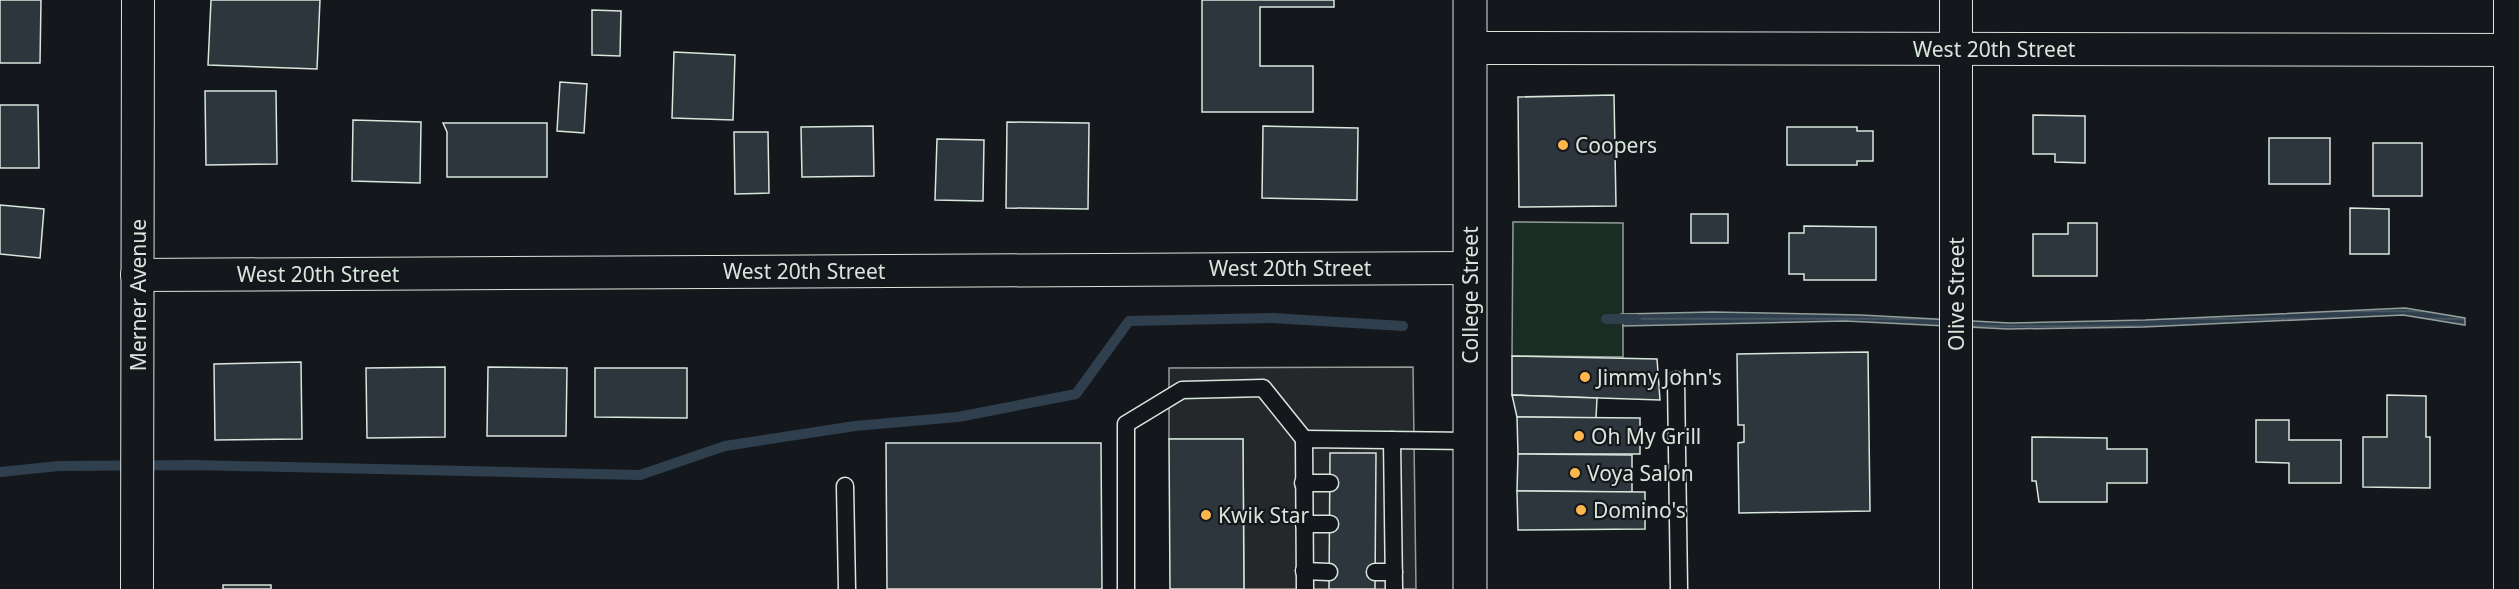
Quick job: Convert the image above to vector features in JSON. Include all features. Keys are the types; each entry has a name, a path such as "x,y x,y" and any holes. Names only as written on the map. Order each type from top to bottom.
{"street":[{"name":"Merner Avenue","path":"137,589 138,0"},
{"name":"College Street","path":"1470,0 1470,589"},
{"name":"Olive Street","path":"1956,0 1956,589"},
{"path":"2510,0 2514,50 2510,589"},
{"name":"West 20th Street","path":"1470,48 2514,50"},
{"name":"West 20th Street","path":"137,275 1470,268"}],"lane":[{"path":"1676,380 1678,589"},
{"path":"1126,589 1126,424 1182,390 1263,388 1304,439 1305,589"},
{"path":"1304,439 1470,441"},
{"path":"1392,440 1384,483 1393,524 1394,589"},
{"path":"1304,483 1330,483"},
{"path":"845,486 847,589"},
{"path":"1304,524 1330,524"},
{"path":"1376,524 1393,524"},
{"path":"1304,571 1329,572"},
{"path":"1375,572 1394,572"}],"green space":[{"path":"1513,222 1623,223 1623,357 1512,356"}],"shaded area":[{"path":"1413,367 1416,589 1244,589 1243,439 1169,439 1169,368"}],"water":[{"path":"2405,308 2465,318 2465,325 2403,315 2144,327 2008,329 1845,321 1623,326 1621,314 1713,312 1861,315 2010,323 2145,320"}],"building":[{"path":"0,0 41,0 40,63 0,63"},
{"path":"211,0 320,0 317,69 208,65"},
{"path":"1202,0 1334,0 1334,7 1260,7 1260,66 1313,66 1313,112 1202,112"},
{"path":"592,10 621,11 620,56 592,55"},
{"path":"674,52 735,55 733,120 672,118"},
{"path":"560,82 587,84 584,133 557,131"},
{"path":"205,91 276,91 277,164 206,165"},
{"path":"1614,95 1616,206 1519,207 1518,97"},
{"path":"0,105 38,105 39,168 0,168"},
{"path":"2033,115 2085,116 2085,163 2055,162 2055,154 2033,154"},
{"path":"353,120 421,122 420,183 352,181"},
{"path":"1007,122 1089,123 1088,209 1006,208"},
{"path":"443,123 547,123 547,177 447,177 447,132"},
{"path":"873,126 874,176 802,177 801,127"},
{"path":"1263,126 1358,128 1357,200 1262,198"},
{"path":"1787,127 1857,127 1857,131 1873,131 1873,161 1857,161 1857,165 1787,165"},
{"path":"734,132 768,132 769,193 735,194"},
{"path":"2269,138 2330,138 2330,184 2269,184"},
{"path":"937,139 984,140 983,201 935,200"},
{"path":"2373,143 2422,143 2422,196 2373,196"},
{"path":"0,205 44,209 40,258 0,254"},
{"path":"2350,208 2389,209 2389,254 2350,254"},
{"path":"1691,214 1728,214 1728,243 1691,243"},
{"path":"2068,223 2097,223 2097,276 2033,276 2033,234 2068,234"},
{"path":"1804,226 1876,227 1876,280 1804,280 1804,274 1789,274 1789,233 1804,233"},
{"path":"1868,352 1870,511 1739,513 1738,443 1744,442 1744,425 1738,425 1737,354"},
{"name":"Jimmy John's","path":"1512,356 1657,359 1660,400 1512,395"},
{"path":"301,362 302,439 215,440 214,364"},
{"path":"445,367 445,437 367,438 366,368"},
{"path":"488,367 567,368 566,436 487,436"},
{"path":"595,368 687,368 687,418 595,417"},
{"path":"1512,395 1597,398 1596,418 1517,417"},
{"path":"2387,395 2426,396 2426,437 2430,437 2430,488 2363,487 2363,437 2387,437"},
{"name":"Oh My Grill","path":"1517,417 1640,418 1640,454 1518,454"},
{"path":"2256,420 2289,420 2289,440 2341,440 2341,483 2289,483 2289,463 2256,462"},
{"path":"2032,437 2107,438 2107,449 2147,449 2147,483 2107,483 2107,502 2039,502 2036,481 2032,481"},
{"path":"1169,439 1243,439 1244,589 1170,589"},
{"path":"886,443 1101,443 1102,589 887,589"},
{"path":"1330,453 1376,453 1375,589 1329,589"},
{"name":"Voya Salon","path":"1518,454 1632,455 1632,492 1517,491"},
{"name":"Domino's","path":"1517,491 1645,492 1645,529 1518,530"},
{"path":"223,585 271,585 271,589 223,589"}],"waterway":[{"path":"0,472 59,466 194,465 640,475 725,446 855,426 958,417 1076,394 1129,321 1272,318 1403,326"},
{"path":"1606,319 1636,319"}],"place":[{"name":"Coopers","path":"1563,145"},
{"name":"Jimmy John's","path":"1585,377"},
{"name":"Oh My Grill","path":"1579,436"},
{"name":"Voya Salon","path":"1575,473"},
{"name":"Domino's","path":"1581,510"},
{"name":"Kwik Star","path":"1206,515"}]}
